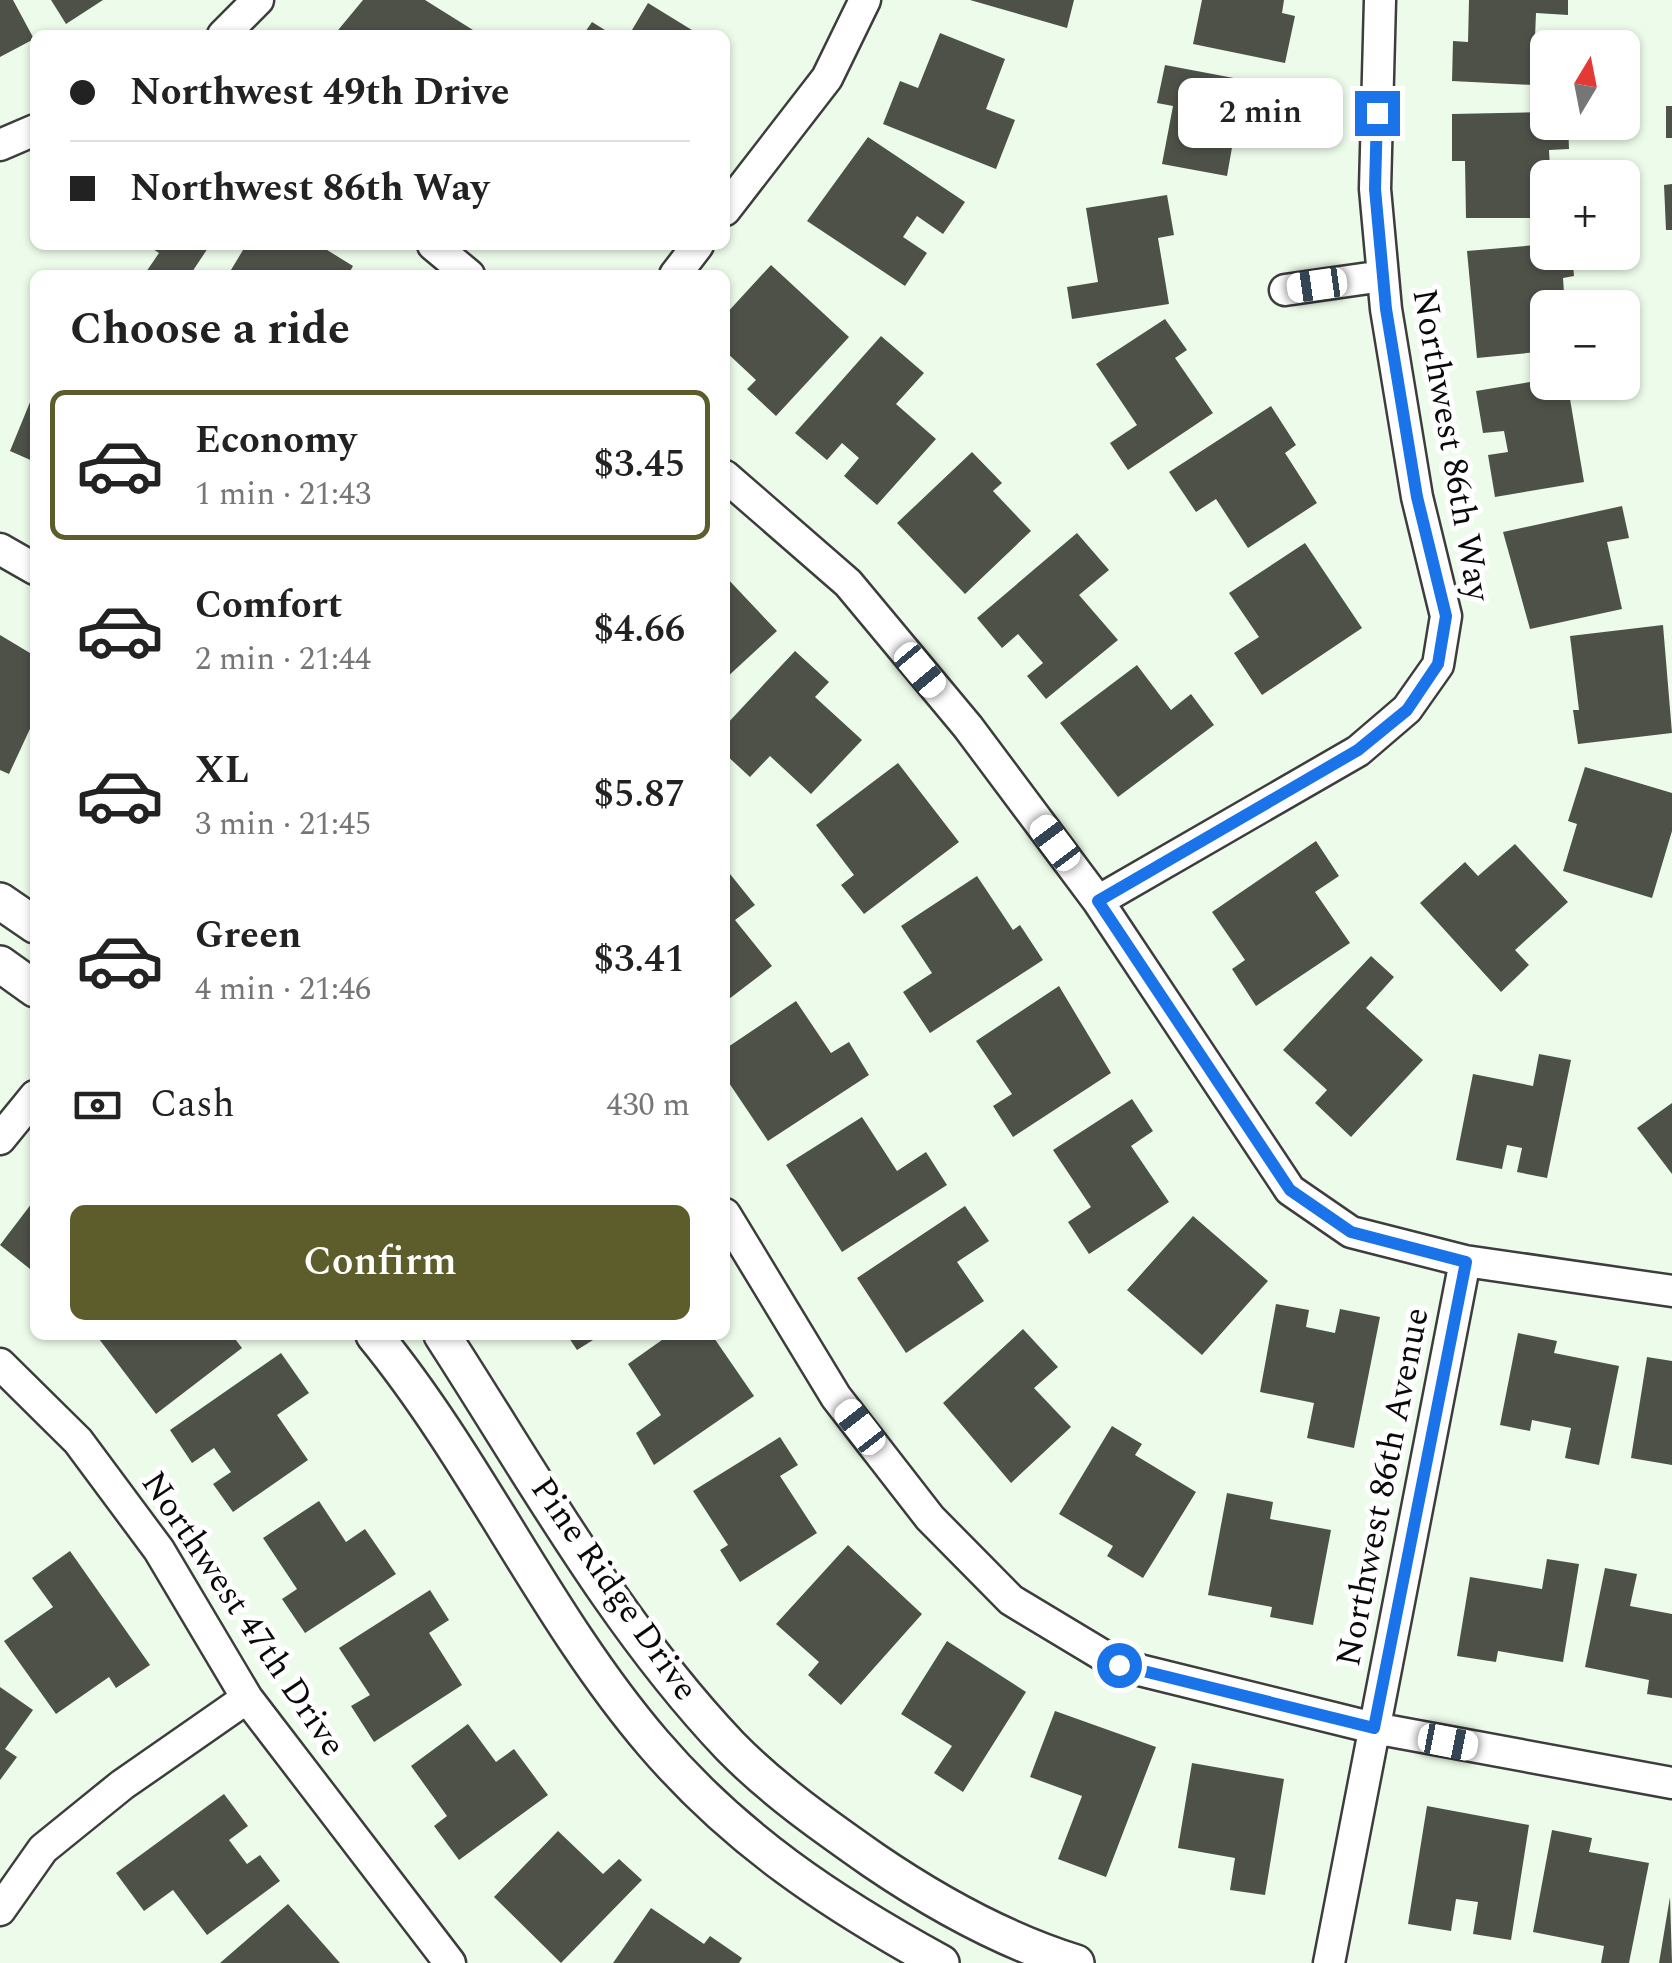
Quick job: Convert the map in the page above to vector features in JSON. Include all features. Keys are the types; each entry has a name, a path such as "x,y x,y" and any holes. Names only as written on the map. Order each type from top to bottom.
{"street":[{"path":"228,30 258,0"},
{"path":"730,204 827,78 865,0"},
{"name":"Northwest 86th Way","path":"1098,901 1358,750 1407,710 1438,664 1446,616 1417,497 1382,276 1375,189 1380,0"},
{"path":"0,145 30,132"},
{"path":"439,250 463,270"},
{"path":"679,270 694,250"},
{"path":"1284,290 1382,276"},
{"path":"730,480 848,583 968,727 1098,901 1290,1190 1351,1232 1466,1262 1672,1291"},
{"path":"0,549 30,567"},
{"path":"0,901 30,921"},
{"path":"0,964 30,985"},
{"path":"0,1139 30,1102"},
{"path":"730,1222 836,1397 930,1518 1011,1600 1119,1665 1374,1728 1672,1782"},
{"name":"Northwest 86th Avenue","path":"1329,1963 1466,1262"},
{"name":"Pine Ridge Drive","path":"377,1340 591,1661 653,1743 719,1812 804,1884 942,1963"},
{"name":"Pine Ridge Drive","path":"445,1340 633,1629 732,1748 800,1809 906,1883 974,1922 1076,1963"},
{"name":"Northwest 47th Drive","path":"0,1364 78,1440 160,1550 248,1698 450,1963"},
{"path":"0,1910 43,1849 122,1785 248,1698"}],"building":[{"path":"0,0 13,0 30,32 30,41 0,57"},
{"path":"51,0 103,0 66,24"},
{"path":"363,0 425,0 473,30 338,30"},
{"path":"970,0 1074,0 1067,28"},
{"path":"1202,0 1284,0 1282,13 1295,16 1285,63 1193,44"},
{"path":"1469,0 1568,0 1568,15 1536,13 1535,30 1530,30 1530,85 1452,81 1453,41 1468,42"},
{"path":"648,3 692,30 632,30"},
{"path":"592,22 605,30 586,30"},
{"path":"940,33 1005,59 986,109 1015,120 996,169 883,124 900,81 918,88"},
{"path":"1165,65 1276,86 1264,148 1233,142 1227,176 1162,164 1173,106 1157,103"},
{"path":"1666,106 1672,106 1672,138 1666,138"},
{"path":"1530,112 1530,140 1569,140 1569,149 1549,150 1550,160 1530,160 1530,218 1466,218 1465,161 1452,161 1452,114"},
{"path":"868,137 965,202 943,234 917,216 903,237 927,253 905,286 807,221"},
{"path":"1672,184 1672,230 1666,230 1664,185"},
{"path":"1167,195 1174,235 1158,238 1169,304 1072,319 1067,287 1098,282 1086,208"},
{"path":"1530,246 1530,270 1574,270 1574,276 1563,278 1564,290 1530,290 1530,353 1477,358 1467,251"},
{"path":"154,250 207,250 193,270 147,270 159,253"},
{"path":"243,250 327,250 353,266 351,270 231,270"},
{"path":"771,265 849,337 776,416 747,389 756,380 730,356 730,310"},
{"path":"1165,319 1187,350 1175,358 1213,413 1128,470 1110,443 1137,425 1096,364"},
{"path":"881,336 924,373 896,404 936,439 877,505 844,476 859,458 842,443 827,460 795,433"},
{"path":"1530,382 1530,400 1570,400 1584,482 1495,497 1488,455 1508,452 1504,431 1483,433 1476,391"},
{"path":"30,402 30,460 10,451"},
{"path":"1271,406 1296,445 1285,453 1317,503 1248,548 1216,499 1196,512 1169,472"},
{"path":"972,452 1002,483 993,491 1031,531 965,594 897,523"},
{"path":"1622,506 1629,538 1607,542 1622,609 1530,629 1503,532"},
{"path":"1077,533 1109,570 1079,595 1118,640 1046,699 1027,676 1043,663 1018,634 1002,648 977,618"},
{"path":"1305,543 1362,628 1262,695 1234,653 1259,637 1229,593"},
{"path":"730,581 777,631 730,674"},
{"path":"1663,625 1672,733 1578,744 1573,710 1579,710 1570,636"},
{"path":"0,635 30,653 30,729 9,774 0,770"},
{"path":"795,651 829,682 815,697 862,740 811,794 770,756 750,777 730,759 730,721"},
{"path":"1137,665 1171,710 1191,694 1214,725 1118,797 1060,723"},
{"path":"898,763 959,842 864,914 841,885 854,875 816,825"},
{"path":"1585,767 1672,793 1672,831 1652,898 1563,871 1577,824 1568,821"},
{"path":"1316,841 1339,876 1315,892 1350,943 1256,1006 1232,969 1245,960 1212,912"},
{"path":"1515,844 1568,902 1515,950 1529,965 1501,992 1420,903 1465,862 1478,876"},
{"path":"730,874 755,905 735,920 772,966 730,998"},
{"path":"977,876 1013,930 1020,925 1043,960 930,1033 903,992 932,973 901,926"},
{"path":"1371,956 1394,977 1366,1008 1423,1060 1351,1137 1315,1103 1327,1090 1283,1050"},
{"path":"1059,986 1111,1073 1013,1137 993,1106 1012,1094 976,1041"},
{"path":"796,1001 831,1053 849,1042 869,1075 768,1141 730,1084 730,1046"},
{"path":"1539,1054 1571,1060 1547,1178 1517,1172 1522,1148 1507,1145 1502,1169 1456,1160 1473,1074 1533,1086"},
{"path":"1132,1099 1153,1131 1131,1146 1169,1202 1089,1254 1068,1222 1091,1207 1053,1150"},
{"path":"1672,1103 1672,1174 1637,1128"},
{"path":"862,1117 897,1171 926,1152 947,1185 842,1252 786,1165"},
{"path":"30,1206 30,1269 0,1245"},
{"path":"965,1206 989,1241 957,1262 984,1301 906,1353 857,1278"},
{"path":"1193,1216 1268,1281 1202,1355 1127,1290"},
{"path":"1276,1304 1309,1310 1306,1327 1335,1333 1340,1309 1380,1317 1354,1448 1307,1438 1314,1403 1260,1392"},
{"path":"1023,1329 1058,1367 1034,1388 1071,1427 1011,1483 943,1403"},
{"path":"1518,1333 1557,1341 1554,1353 1619,1366 1599,1465 1565,1458 1571,1428 1532,1420 1530,1431 1500,1425"},
{"path":"100,1340 236,1340 242,1348 156,1414"},
{"path":"570,1340 593,1340 577,1350"},
{"path":"662,1340 715,1340 754,1396 654,1465 636,1433 661,1415 628,1364"},
{"path":"281,1353 309,1393 277,1415 308,1460 233,1512 213,1484 231,1472 214,1448 192,1463 170,1430"},
{"path":"1647,1357 1672,1361 1672,1465 1631,1458"},
{"path":"1112,1426 1142,1444 1135,1455 1196,1492 1143,1578 1107,1556 1113,1546 1059,1514"},
{"path":"780,1437 798,1465 780,1476 817,1533 740,1582 720,1550 728,1545 693,1491"},
{"path":"1227,1493 1273,1502 1270,1519 1331,1530 1313,1625 1270,1617 1272,1607 1208,1595"},
{"path":"319,1501 346,1542 365,1529 396,1574 305,1633 282,1599 297,1589 263,1538"},
{"path":"848,1545 922,1614 841,1705 808,1675 819,1662 776,1624"},
{"path":"70,1551 150,1665 116,1688 109,1677 56,1714 4,1641 53,1607 32,1578"},
{"path":"1547,1559 1579,1564 1563,1662 1498,1651 1496,1662 1457,1656 1470,1577 1542,1589"},
{"path":"1605,1568 1637,1574 1630,1606 1672,1614 1672,1698 1647,1694 1649,1680 1585,1667"},
{"path":"430,1590 449,1620 429,1633 462,1685 374,1742 351,1706 370,1695 339,1648"},
{"path":"947,1641 1026,1692 963,1792 934,1773 952,1746 901,1714"},
{"path":"0,1687 33,1710 5,1749 17,1757 0,1780"},
{"path":"1055,1711 1156,1747 1106,1877 1058,1859 1082,1796 1030,1777"},
{"path":"468,1724 496,1762 514,1749 548,1795 459,1860 434,1826 447,1816 411,1766"},
{"path":"1192,1763 1284,1779 1265,1895 1230,1890 1235,1858 1178,1848"},
{"path":"224,1794 248,1826 229,1840 247,1864 260,1855 280,1881 207,1935 173,1890 144,1911 116,1873"},
{"path":"1427,1806 1529,1825 1511,1940 1473,1934 1478,1902 1456,1899 1451,1931 1408,1924"},
{"path":"1552,1830 1592,1838 1589,1852 1649,1863 1629,1963 1601,1963 1604,1946 1533,1932"},
{"path":"558,1831 603,1874 619,1859 642,1880 561,1963 494,1897"},
{"path":"1670,1897 1672,1963 1659,1963"},
{"path":"288,1904 340,1963 220,1963"},
{"path":"651,1908 704,1944 710,1936 742,1958 739,1963 613,1963"}],"route":[{"path":"1119,1665 1374,1728 1466,1262 1351,1232 1290,1190 1098,901 1358,750 1407,710 1438,664 1446,616 1417,497 1386,309 1375,189 1377,113"}]}
